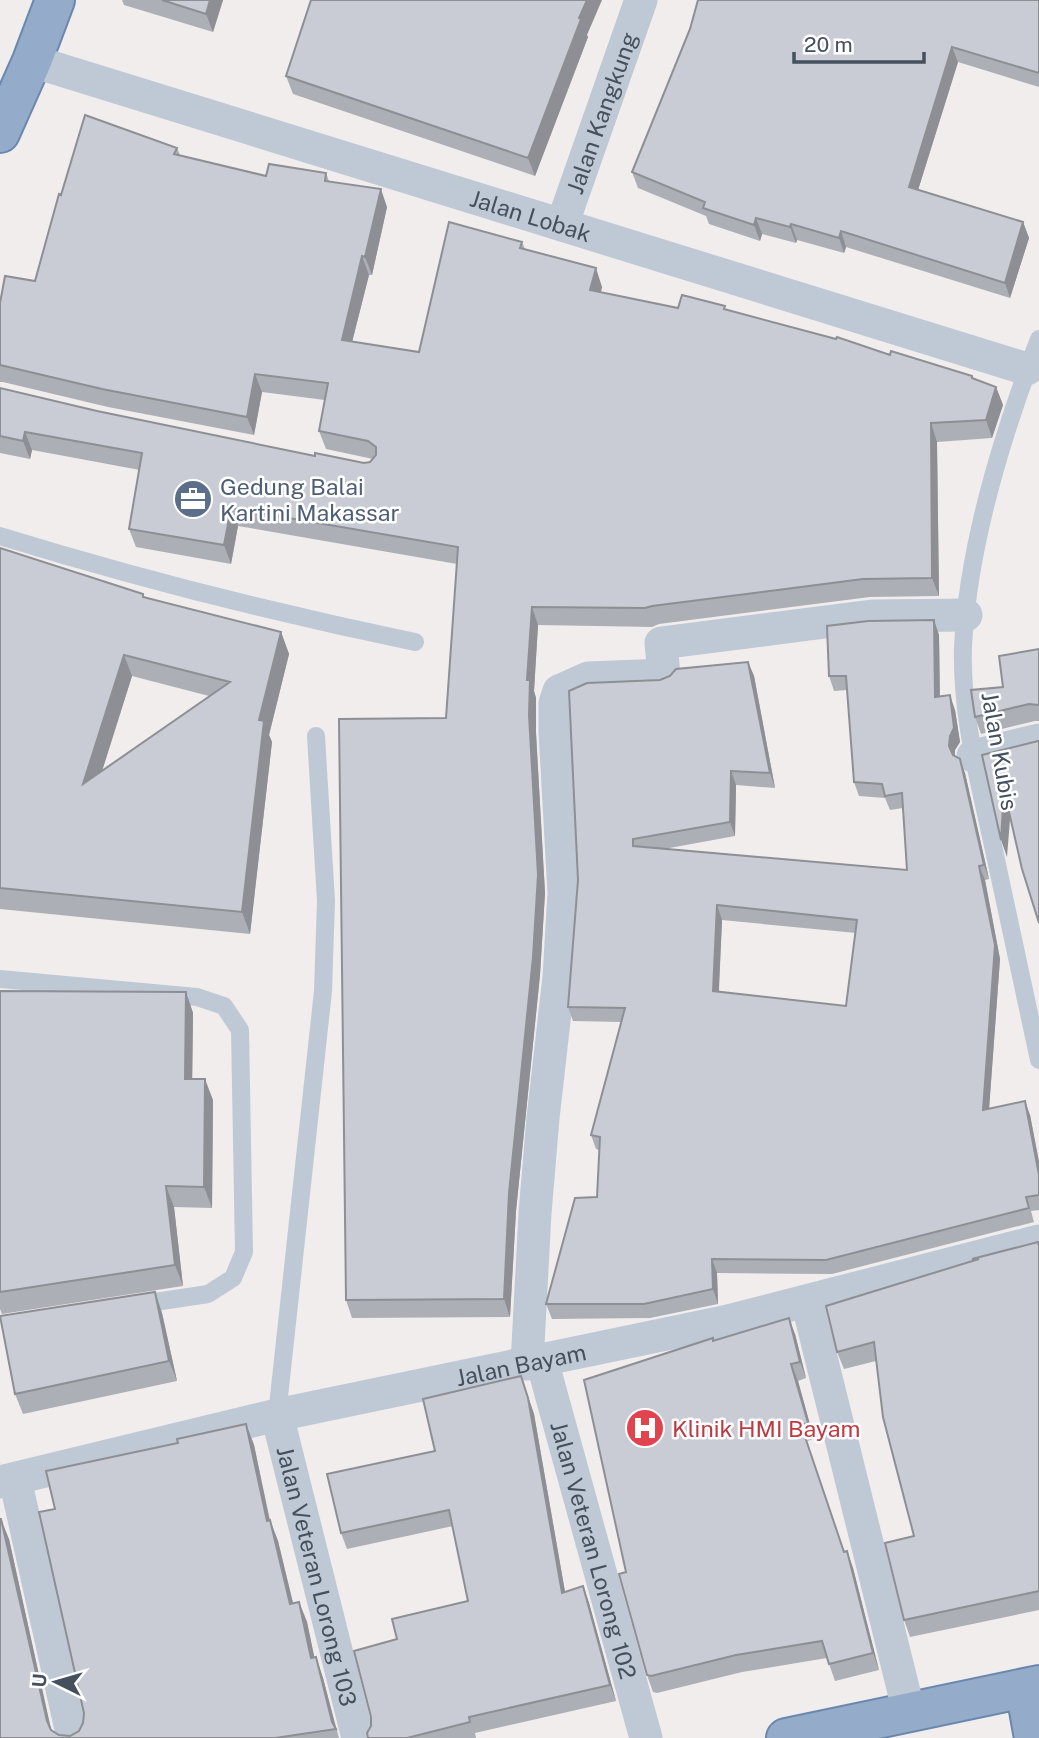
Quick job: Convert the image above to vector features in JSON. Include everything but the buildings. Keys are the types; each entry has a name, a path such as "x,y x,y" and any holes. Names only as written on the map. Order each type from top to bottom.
{"highway":[{"path":"0,133 55,0"},
{"path":"786,1738 1032,1687 1034,1738"}],"street":[{"name":"Jalan Kangkung","path":"562,225 641,0"},
{"name":"Jalan Lobak","path":"32,61 562,225 1036,347"},
{"name":"Jalan Veteran Lorong 102","path":"646,1738 535,1363 537,1186 559,977 564,893 555,704 559,691 588,678 664,675 662,643 872,616 966,615"},
{"path":"973,756 1039,740"},
{"name":"Jalan Bayam","path":"8,1481 277,1416 723,1322 1039,1241"},
{"path":"807,1301 909,1712"},
{"name":"Jalan Veteran Lorong 103","path":"277,1416 358,1738"},
{"path":"8,1481 73,1738"}],"lane":[{"name":"Jalan Kubis","path":"1036,347 983,516 968,582 963,649 965,714 1039,1060"},
{"path":"0,536 287,615 415,642"},
{"path":"277,1416 323,991 326,901 316,736"},
{"path":"0,979 197,997 223,1006 240,1030 244,1252 233,1278 208,1294 117,1308"}],"place":[{"name":"Gedung Balai Kartini Makassar","path":"193,499"},
{"name":"Klinik HMI Bayam","path":"645,1428"}]}
